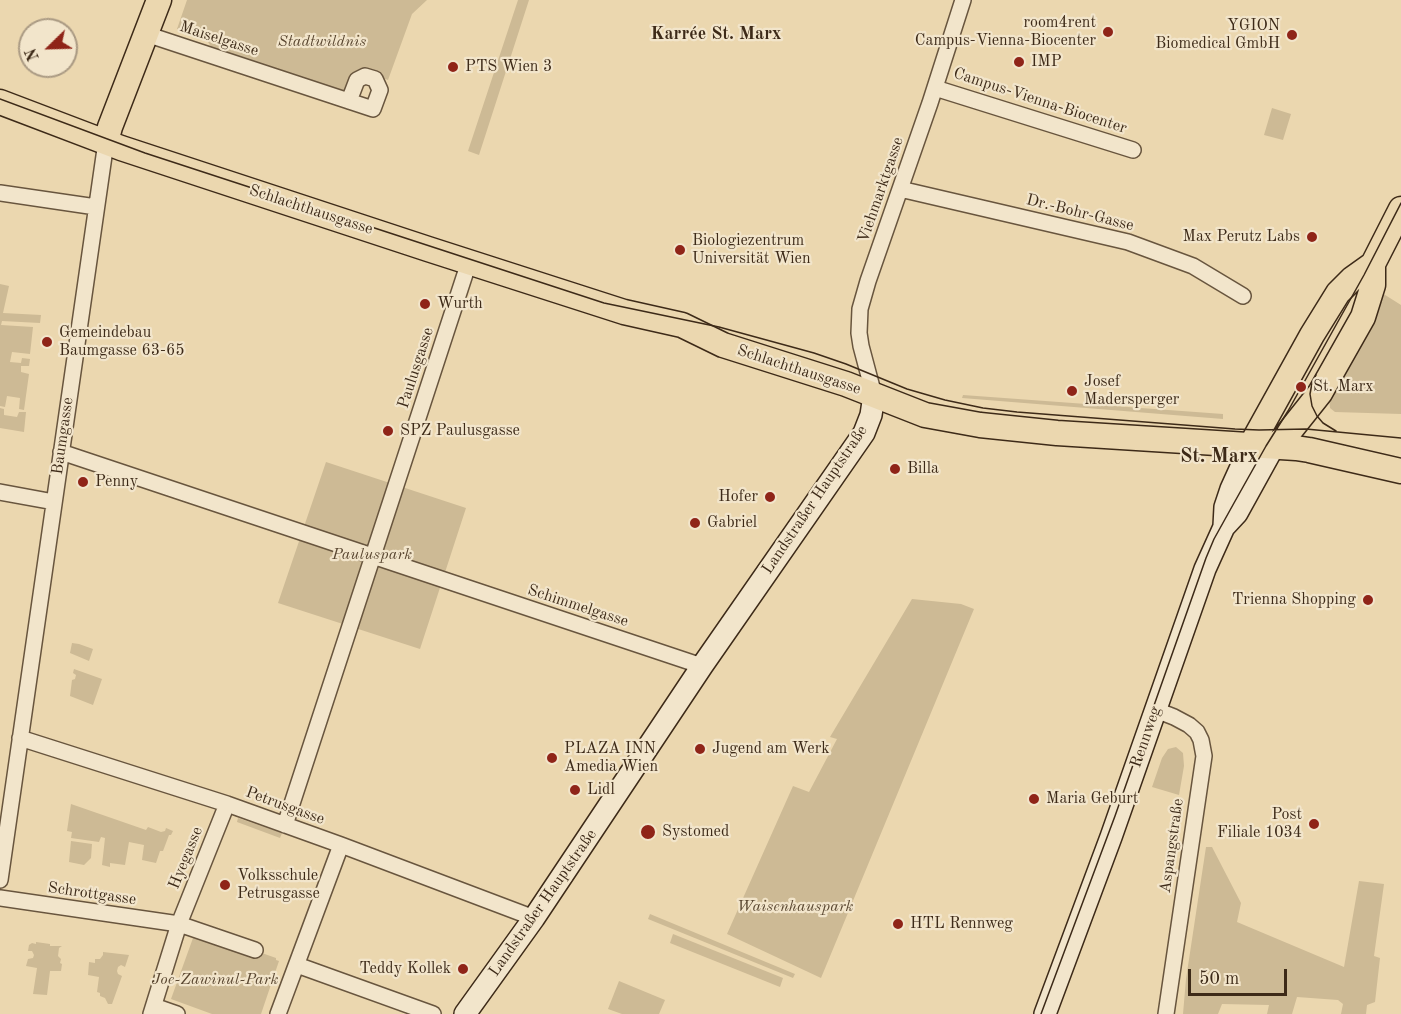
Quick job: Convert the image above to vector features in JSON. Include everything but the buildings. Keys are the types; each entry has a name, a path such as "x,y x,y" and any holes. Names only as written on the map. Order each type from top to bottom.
{"main road":[{"name":"Baumgasse","path":"106,142 159,0"},
{"name":"Schlachthausgasse","path":"0,102 106,142 469,262 624,312 682,324 723,345 874,395"},
{"name":"Rennweg","path":"1045,1014 1111,837 1205,569 1224,527 1237,513 1263,446 1312,335 1338,293 1373,264 1401,209"},
{"name":"Rennweg","path":"1263,446 1285,437 1311,406 1363,317 1373,285 1373,264"},
{"path":"874,395 925,415 967,423 1057,433 1309,450 1401,471"},
{"name":"Landstraßer Hauptstraße","path":"465,1014 534,918 702,666 864,433 871,415 874,395"}],"street":[{"name":"Viehmarktgasse","path":"874,395 861,346 860,309 963,0"},
{"name":"Maiselgasse","path":"146,34 349,101"},
{"name":"Campus-Vienna-Biocenter","path":"935,88 1133,150"},
{"name":"Baumgasse","path":"0,880 106,142"},
{"name":"Dr.-Bohr-Gasse","path":"900,189 1128,242 1193,266 1243,296"},
{"path":"0,193 96,207"},
{"name":"Paulusgasse","path":"285,825 469,262"},
{"name":"Schimmelgasse","path":"61,452 702,666"},
{"path":"0,492 54,502"},
{"name":"Aspangstraße","path":"1156,710 1189,725 1197,732 1204,756 1166,1014"},
{"name":"Petrusgasse","path":"20,738 227,804 534,918"},
{"name":"Hyegasse","path":"152,1010 179,924 227,804"},
{"path":"278,1014 341,845"},
{"name":"Schrottgasse","path":"0,898 179,924 255,950"},
{"path":"297,965 433,1014"},
{"path":"152,1010 177,1014"}],"green space":[{"name":"Stadtwildnis","path":"187,0 427,0 412,14 388,80 367,72 354,76 342,95 213,50 208,42 177,29"},
{"path":"518,0 529,0 479,155 468,151"},
{"path":"1272,108 1291,114 1283,140 1264,135"},
{"path":"0,284 9,286 3,313 41,315 40,323 2,321 1,325 33,327 30,354 12,352 10,362 21,363 22,358 30,359 29,366 21,366 21,372 29,374 24,410 19,409 20,398 7,396 5,407 0,406"},
{"path":"1382,293 1401,305 1401,414 1335,412 1330,408 1329,399"},
{"path":"963,395 1223,414 1223,419 962,398"},
{"path":"0,408 4,409 4,415 17,417 19,412 26,412 24,432 0,428"},
{"name":"Pauluspark","path":"326,462 466,508 420,649 278,603"},
{"name":"Waisenhauspark","path":"912,599 961,604 974,609 821,978 727,934 793,786 809,792 837,739 830,737"},
{"path":"72,643 93,649 89,661 70,653"},
{"path":"74,669 102,679 93,705 70,696 72,680 76,675 73,673"},
{"path":"1176,747 1183,753 1184,766 1179,795 1152,787 1162,758 1168,749"},
{"path":"71,804 146,830 148,827 161,832 166,828 173,831 163,851 160,851 156,863 142,860 144,845 129,842 125,865 110,863 110,867 102,865 105,838 101,837 99,842 71,838 72,832 67,831"},
{"path":"238,818 282,833 280,838 237,822"},
{"path":"71,841 92,844 91,858 84,865 69,862"},
{"path":"1206,847 1212,847 1241,903 1237,922 1344,967 1359,881 1384,884 1374,956 1380,958 1375,1002 1367,1005 1366,1014 1341,1014 1343,1004 1338,1000 1297,997 1292,1014 1267,1014 1269,1005 1222,1004 1218,1014 1183,1014 1186,979"},
{"path":"650,914 795,974 793,978 648,919"},
{"path":"673,934 783,978 780,987 670,943"},
{"name":"Joe-Zawinul-Park","path":"193,938 256,959 259,952 279,961 261,1014 212,1014 171,999"},
{"path":"36,942 50,944 50,946 62,946 59,948 58,956 62,964 61,971 50,971 47,995 33,994 37,968 26,966 28,959 33,958 34,955 32,951 28,951 29,945 36,944"},
{"path":"103,952 129,955 125,967 121,965 118,967 118,974 122,976 112,1004 108,1004 105,998 97,992 99,977 88,975 89,962 95,963 95,959 100,959"},
{"path":"619,981 665,1000 659,1014 622,1014 608,1009"}],"tram line":[{"path":"0,99 145,153 604,303 719,327 814,353 907,389 945,400 1017,412 1235,429 1306,429 1401,438"},
{"path":"1041,1014 1214,539 1364,275 1401,203"},
{"path":"1316,375 1310,394 1312,406 1323,423 1336,431"}],"place":[{"name":"room4rent Campus-Vienna-Biocenter","path":"1108,32"},
{"name":"YGION Biomedical GmbH","path":"1292,35"},
{"name":"IMP","path":"1019,62"},
{"name":"PTS Wien 3","path":"453,67"},
{"name":"Max Perutz Labs","path":"1312,237"},
{"name":"Biologiezentrum Universität Wien","path":"680,250"},
{"name":"Wurth","path":"425,304"},
{"name":"Gemeindebau Baumgasse 63-65","path":"47,342"},
{"name":"St. Marx","path":"1301,387"},
{"name":"Josef Madersperger","path":"1072,391"},
{"name":"SPZ Paulusgasse","path":"388,431"},
{"name":"Billa","path":"895,469"},
{"name":"Penny","path":"83,482"},
{"name":"Hofer","path":"770,497"},
{"name":"Gabriel","path":"695,523"},
{"name":"Trienna Shopping","path":"1368,600"},
{"name":"Jugend am Werk","path":"700,749"},
{"name":"PLAZA INN Amedia Wien","path":"552,758"},
{"name":"Lidl","path":"575,790"},
{"name":"Maria Geburt","path":"1034,799"},
{"name":"Post Filiale 1034","path":"1314,824"},
{"name":"Systomed","path":"648,832"},
{"name":"Volksschule Petrusgasse","path":"225,885"},
{"name":"HTL Rennweg","path":"898,924"},
{"name":"Teddy Kollek","path":"463,969"}],"district":[{"name":"Karrée St. Marx","path":"716,34"},
{"name":"St. Marx","path":"1219,457"}]}
